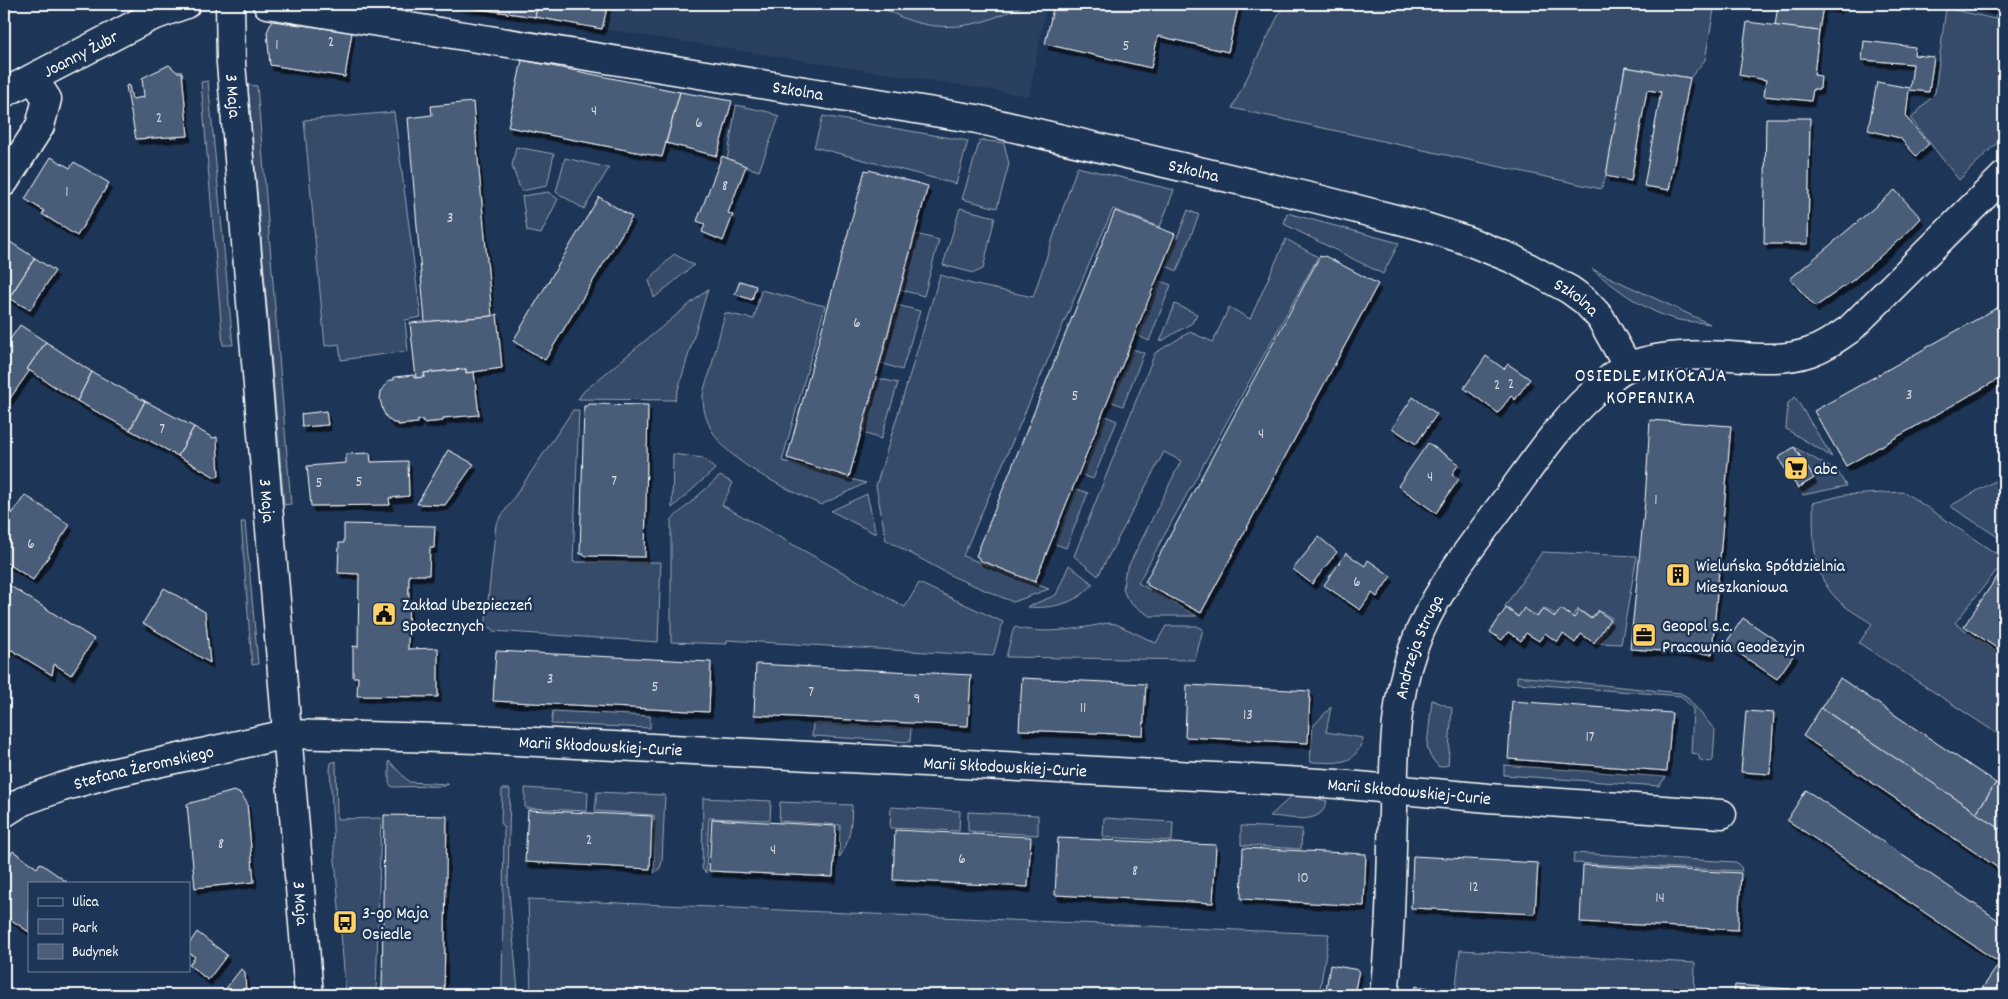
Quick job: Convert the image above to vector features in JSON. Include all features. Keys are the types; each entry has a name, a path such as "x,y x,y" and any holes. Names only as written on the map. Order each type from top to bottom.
{"street":[{"name":"Joanny Żubr","path":"4,93 148,18 186,4"},
{"name":"3 Maja","path":"230,4 231,63 290,787 309,995"},
{"name":"Szkolna","path":"267,4 977,119 1318,199 1420,225 1463,239 1513,259 1570,290 1585,301 1600,317 1628,367"},
{"path":"4,182 40,126 47,99 33,78"},
{"path":"1628,367 1650,361 1693,355 1769,359 1788,357 1808,353 1826,345 1850,329 2004,176"},
{"name":"Andrzeja Struga","path":"1384,995 1388,948 1396,730 1400,696 1413,648 1429,613 1463,561 1556,432 1582,402 1612,377 1628,367"},
{"name":"Marii Skłodowskiej-Curie","path":"287,734 478,739 1235,778 1464,797 1722,814"},
{"name":"Stefana Żeromskiego","path":"4,813 23,801 62,787 112,773 287,734"}],"shaded area":[{"path":"445,4 1047,4 1029,96"}],"green space":[{"path":"877,4 1024,4 981,22 950,27 935,26 905,19"},
{"path":"1284,4 1715,4 1705,60 1690,78 1625,67 1606,176 1601,189 1232,108"},
{"path":"1999,4 2004,4 2004,136 1959,180 1911,119 1935,93 1946,8 1995,19"},
{"path":"208,81 233,345 223,345 201,82"},
{"path":"248,85 257,86 291,504 284,505"},
{"path":"736,105 769,112 779,117 759,171 727,161"},
{"path":"394,112 421,317 405,320 408,351 341,360 339,344 325,346 304,120"},
{"path":"823,116 968,141 956,184 814,147"},
{"path":"980,140 1004,143 1009,164 997,208 962,199"},
{"path":"516,147 554,154 547,186 521,191 512,166"},
{"path":"565,158 609,168 584,209 556,192"},
{"path":"1077,167 1174,190 1160,227 1113,209 963,556 1049,589 1013,602 954,577 886,540 876,486 940,275 1033,297"},
{"path":"548,192 558,199 541,234 527,231 522,196"},
{"path":"960,208 995,217 983,269 974,273 943,265"},
{"path":"1188,210 1199,215 1177,271 1166,266"},
{"path":"1287,213 1399,243 1383,274 1284,224"},
{"path":"916,234 939,240 924,296 901,290"},
{"path":"1286,239 1318,257 1138,583 1197,616 1150,616 1127,599 1123,589 1125,573 1181,461 1164,452 1098,576 1074,556 1155,353 1190,332 1213,342 1229,307 1250,319"},
{"path":"674,254 694,265 654,298 649,280"},
{"path":"1592,269 1710,324 1679,320 1656,312 1622,292"},
{"path":"1160,281 1171,285 1149,341 1138,336"},
{"path":"708,289 675,400 578,399 584,391"},
{"path":"761,290 825,306 782,461 866,483 821,505 765,477 746,465 729,452 716,437 707,419 703,398 705,385 725,313 754,319"},
{"path":"1175,304 1197,314 1192,323 1160,342"},
{"path":"897,305 920,311 902,370 881,363"},
{"path":"1133,349 1144,353 1123,406 1112,402"},
{"path":"877,378 898,383 881,439 863,433"},
{"path":"1795,397 1832,457 1786,429 1788,403"},
{"path":"573,410 579,410 573,562 661,562 658,642 492,631 492,628 485,628 496,524"},
{"path":"1106,416 1117,421 1093,479 1082,475"},
{"path":"1794,447 1838,472 1846,486 1803,495 1798,488 1814,478"},
{"path":"673,454 703,458 715,469 672,508"},
{"path":"720,476 733,483 722,505 905,607 919,583 1003,622 993,656 727,640 727,644 671,642 671,520"},
{"path":"2004,476 2004,541 1950,506"},
{"path":"1077,489 1088,493 1066,548 1055,544"},
{"path":"1904,492 2004,559 2004,574 1997,570 1955,623 2004,657 2004,738 1859,643 1872,624 1841,603 1828,589 1822,578 1815,554 1813,503 1844,495"},
{"path":"867,494 876,534 831,511"},
{"path":"241,522 245,522 258,664 252,665"},
{"path":"1542,552 1637,556 1621,644 1597,643 1612,618 1598,610 1591,618 1578,609 1571,618 1560,610 1555,614 1543,608 1536,618 1519,617 1505,606"},
{"path":"1069,565 1093,584 1087,591 1063,604 1027,607 1056,595"},
{"path":"1108,623 1116,624 1156,643 1166,626 1197,626 1203,629 1195,660 1006,657 1014,627 1049,631"},
{"path":"1517,676 1680,693 1686,696 1715,730 1713,760 1711,762 1700,760 1698,754 1691,753 1693,709 1681,696 1517,683"},
{"path":"1432,700 1452,708 1448,765 1439,767 1430,756 1427,746"},
{"path":"1331,707 1326,732 1363,738 1359,748 1350,759 1336,762 1310,762 1313,726"},
{"path":"553,711 650,716 650,728 551,724"},
{"path":"813,723 911,728 910,742 812,736"},
{"path":"336,761 337,819 381,818 376,995 346,995 334,847 330,769 331,763"},
{"path":"389,761 409,782 449,784 444,786 392,787 389,783"},
{"path":"1504,765 1666,777 1659,786 1504,775"},
{"path":"525,788 588,792 587,811 525,808"},
{"path":"502,789 510,789 508,882 518,991 502,991 504,828 501,824"},
{"path":"597,792 665,795 662,862 660,868 654,873 654,815 595,811"},
{"path":"1295,793 1327,801 1324,809 1319,814 1304,819 1270,816"},
{"path":"703,798 771,801 770,820 709,818 706,873 702,869"},
{"path":"780,802 852,805 848,839 839,858 840,825 779,821"},
{"path":"891,807 960,811 959,831 890,828"},
{"path":"968,812 1038,815 1038,835 968,831"},
{"path":"1104,818 1173,822 1172,841 1103,837"},
{"path":"1241,826 1302,829 1301,849 1241,845"},
{"path":"1574,853 1736,862 1742,871 1573,863"},
{"path":"528,899 1329,934 1319,995 531,995"},
{"path":"1460,950 1695,963 1694,995 1455,995"}],"building":[{"path":"445,4 538,4 535,17"},
{"path":"538,4 608,4 602,29 535,17"},
{"path":"1054,4 1239,4 1228,52 1158,36 1151,68 1045,44"},
{"path":"1778,4 1839,4 1839,8 1823,6 1819,31 1775,26"},
{"path":"1970,4 1993,4 1992,9"},
{"path":"272,21 352,32 345,77 270,65 267,32"},
{"path":"1747,22 1819,31 1814,75 1821,76 1820,89 1813,89 1811,101 1764,96 1766,80 1739,75"},
{"path":"1864,41 1915,47 1914,55 1934,57 1929,92 1909,90 1906,117 1929,144 1916,156 1900,138 1868,130 1877,82 1910,88 1913,64 1862,60"},
{"path":"522,60 680,92 662,157 508,127"},
{"path":"169,65 177,72 182,72 188,136 136,139 126,86 129,85 132,99 144,97 142,78"},
{"path":"1625,67 1690,78 1669,190 1644,186 1661,92 1647,90 1631,181 1606,176"},
{"path":"680,92 732,101 717,156 666,143"},
{"path":"473,102 492,316 425,322 408,118 432,115 431,106"},
{"path":"1766,118 1810,118 1808,244 1764,244"},
{"path":"722,156 746,166 728,213 733,215 723,241 702,232 705,224 697,221"},
{"path":"51,157 70,168 74,162 109,183 77,236 42,214 44,211 25,199"},
{"path":"865,170 928,186 849,477 787,458"},
{"path":"1895,190 1921,218 1909,231 1852,281 1815,307 1790,279"},
{"path":"599,197 632,217 545,360 513,341"},
{"path":"1115,211 1175,234 1035,582 979,560 976,556"},
{"path":"4,238 35,258 9,298 4,294"},
{"path":"1320,256 1325,256 1378,284 1201,613 1147,585 1148,583 1145,582"},
{"path":"35,258 55,271 30,310 9,298"},
{"path":"740,281 756,286 752,300 735,294"},
{"path":"2004,304 2004,376 1846,466 1814,411"},
{"path":"497,314 502,368 466,373 466,369 424,373 425,377 416,378 410,323"},
{"path":"20,325 46,342 27,369 30,370 4,407 4,348"},
{"path":"46,342 92,372 77,401 27,369"},
{"path":"1486,356 1504,369 1508,364 1530,379 1515,400 1511,396 1498,413 1464,388"},
{"path":"466,369 466,373 474,372 479,415 443,418 443,421 423,423 423,420 418,420 418,423 398,425 398,423 393,423 387,418 383,411 380,399 381,392 389,380 394,380 394,377 414,375 414,378 425,377 424,373"},
{"path":"92,372 145,401 130,430 77,401"},
{"path":"1413,397 1437,414 1416,444 1392,428"},
{"path":"145,401 194,427 178,456 130,430"},
{"path":"588,404 648,405 645,557 584,556 584,554 580,554 584,406 588,406"},
{"path":"326,411 328,425 302,427 301,414"},
{"name":"Wieluńska Spółdzielnia Mieszkaniowa","path":"1650,420 1731,426 1712,654 1630,649 1645,501"},
{"path":"194,427 213,438 217,437 219,476 215,477 178,456"},
{"path":"1428,443 1459,464 1452,474 1459,479 1436,513 1398,486"},
{"name":"abc","path":"1794,447 1814,478 1798,488 1778,458"},
{"path":"448,450 474,464 445,505 417,504"},
{"path":"370,453 371,462 408,461 409,496 389,498 390,505 311,506 307,466 346,463 346,454"},
{"path":"25,495 70,525 33,580 4,561 4,509 12,514"},
{"name":"Zakład Ubezpieczeń Społecznych","path":"344,524 435,526 434,548 430,548 429,575 409,575 408,649 438,648 438,697 357,696 358,677 353,677 353,646 358,647 359,574 338,573 339,543 344,543"},
{"path":"1319,537 1337,552 1312,584 1293,569"},
{"path":"1346,553 1365,566 1368,560 1391,576 1377,597 1372,593 1360,610 1324,585"},
{"path":"1999,574 2004,578 2004,653 1964,626"},
{"path":"4,582 94,639 71,675 54,664 52,675 10,649 4,659"},
{"path":"164,588 205,612 210,663 143,623"},
{"path":"1506,608 1518,617 1524,608 1537,617 1543,609 1555,617 1561,609 1574,618 1579,610 1591,619 1598,611 1610,619 1594,643 1581,634 1575,643 1563,634 1557,642 1545,633 1539,641 1526,633 1521,641 1508,632 1502,640 1490,632"},
{"path":"1743,618 1795,653 1777,679 1725,644"},
{"path":"496,651 711,662 709,712 493,701"},
{"path":"756,664 971,675 968,726 754,715"},
{"path":"1022,678 1146,684 1143,735 1019,730"},
{"path":"1840,678 1996,783 1976,813 1821,708"},
{"path":"1187,685 1310,691 1308,743 1185,737"},
{"path":"1512,701 1672,713 1667,771 1508,759"},
{"path":"1821,708 2004,831 2004,872 1803,736"},
{"path":"1746,711 1774,713 1770,774 1741,772"},
{"path":"1996,783 2004,789 2004,831 1976,813"},
{"path":"1806,790 2004,924 2004,966 1787,820"},
{"path":"234,791 241,794 247,803 254,882 195,888 187,804"},
{"path":"528,810 652,816 650,869 525,862"},
{"path":"384,815 447,816 444,995 382,995"},
{"path":"712,819 836,826 833,877 709,871"},
{"path":"895,830 1031,837 1028,887 893,880"},
{"path":"1058,838 1216,845 1213,903 1055,895"},
{"path":"1243,848 1366,854 1364,906 1241,899"},
{"path":"13,851 37,868 40,863 67,882 28,882 28,931 4,915 4,863"},
{"path":"1413,856 1538,863 1535,914 1411,908"},
{"path":"1583,865 1741,873 1738,930 1580,922"},
{"path":"197,932 227,955 208,980 190,966 195,957 190,954 190,942"},
{"path":"1999,964 2004,968 2004,995 1982,995 1979,993"},
{"path":"1330,965 1359,970 1354,995 1325,995"},
{"path":"241,969 245,972 246,995 221,995"},
{"path":"1735,985 1791,989 1791,995 1734,995"},
{"path":"1416,986 1449,991 1448,995 1414,995"}],"place":[{"name":"abc","path":"1796,468"},
{"name":"Wieluńska Spółdzielnia Mieszkaniowa","path":"1678,575"},
{"name":"Zakład Ubezpieczeń Społecznych","path":"384,614"},
{"name":"Geopol s.c. Pracownia Geodezyjn","path":"1644,635"},
{"name":"3-go Maja Osiedle","path":"345,922"}],"district":[{"name":"OSIEDLE MIKOŁAJA KOPERNIKA","path":"1651,385"}]}
